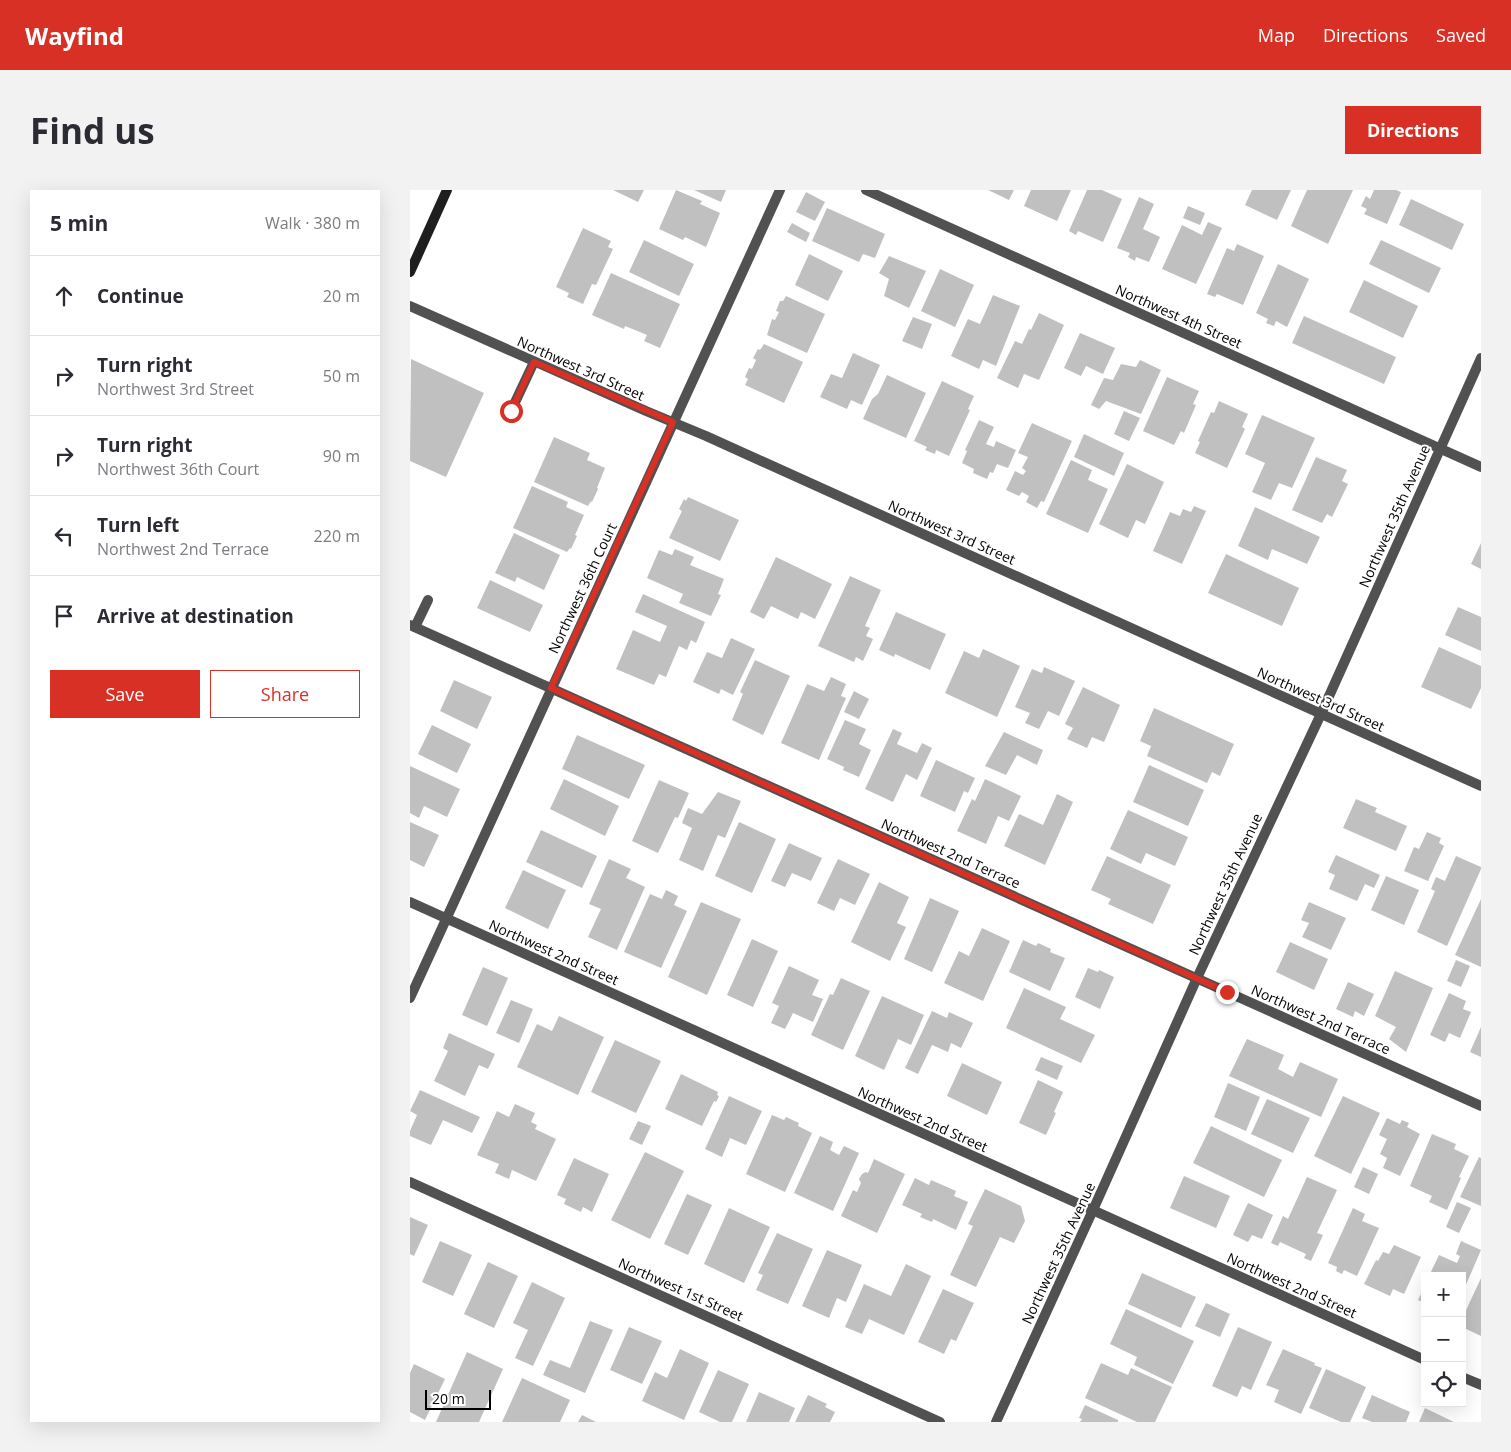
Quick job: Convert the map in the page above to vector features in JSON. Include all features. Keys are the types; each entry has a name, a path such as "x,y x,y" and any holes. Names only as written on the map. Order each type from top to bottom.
{"main road":[{"path":"410,272 447,190"}],"street":[{"name":"Northwest 36th Court","path":"410,998 780,190"},
{"name":"Northwest 4th Street","path":"866,190 1481,467"},
{"name":"Northwest 3rd Street","path":"410,306 673,422 1481,786"},
{"name":"Northwest 35th Avenue","path":"996,1422 1197,978 1321,714 1481,358"},
{"path":"511,411 534,362"},
{"path":"413,626 428,600"},
{"name":"Northwest 2nd Terrace","path":"413,626 1481,1106"},
{"name":"Northwest 2nd Street","path":"410,902 1421,1358"},
{"name":"Northwest 1st Street","path":"410,1182 940,1422"},
{"path":"1466,1378 1481,1385"}],"building":[{"path":"613,190 644,190 638,202"},
{"path":"676,190 702,201 700,204 720,213 706,247 685,237 683,240 659,229"},
{"path":"694,190 726,190 721,202"},
{"path":"988,190 1014,190 1009,200"},
{"path":"1031,190 1071,190 1057,221 1024,206"},
{"path":"1087,190 1102,190 1122,199 1103,242 1078,231 1076,235 1069,231"},
{"path":"1252,190 1291,190 1277,220 1245,205"},
{"path":"1307,190 1353,190 1328,244 1291,226"},
{"path":"1374,190 1396,190 1401,192 1387,224 1364,214 1367,209 1361,206 1366,196 1370,199"},
{"path":"806,192 825,202 815,221 796,212"},
{"path":"1139,197 1154,204 1143,229 1160,237 1149,262 1136,257 1135,261 1128,257 1130,253 1117,248"},
{"path":"1411,199 1464,224 1452,250 1399,225"},
{"path":"1188,206 1205,213 1200,225 1183,218"},
{"path":"827,208 885,234 875,258 863,254 859,262 812,241"},
{"path":"1208,222 1222,228 1196,284 1162,269 1182,225 1202,235"},
{"path":"792,223 810,233 806,242 787,232"},
{"path":"583,228 611,241 608,247 613,249 596,285 592,284 583,304 567,297 569,293 556,287"},
{"path":"644,240 694,264 679,296 629,272"},
{"path":"1381,240 1441,268 1429,293 1369,264"},
{"path":"1237,244 1264,256 1243,305 1217,294 1215,297 1207,294 1227,248 1234,251"},
{"path":"809,254 843,271 828,301 795,285"},
{"path":"889,256 926,271 909,308 884,296 889,279 879,273"},
{"path":"1278,264 1309,279 1287,327 1276,321 1274,326 1266,323 1268,319 1256,313"},
{"path":"940,269 974,285 955,327 921,311"},
{"path":"611,273 680,304 660,348 644,341 647,335 625,326 624,329 592,315"},
{"path":"1364,280 1418,306 1403,338 1349,312"},
{"path":"993,295 1020,306 996,366 983,360 979,369 951,356 968,319 980,324"},
{"path":"786,296 825,314 807,353 767,335 772,319 775,320 779,312 776,311 780,301 783,301"},
{"path":"1039,313 1064,325 1039,380 1024,374 1018,388 997,378 1015,341 1022,344"},
{"path":"1304,316 1396,357 1384,384 1292,343"},
{"path":"913,317 932,324 922,349 902,341"},
{"path":"1080,333 1115,348 1103,374 1086,366 1081,376 1064,368"},
{"path":"764,344 803,362 784,403 745,385 748,379 745,377 749,368 752,369 756,360 753,358 758,349 760,350"},
{"path":"853,353 880,365 862,405 851,400 847,409 820,397 831,374 842,378"},
{"path":"411,359 484,393 446,477 410,461"},
{"path":"1140,360 1161,370 1141,414 1106,401 1099,409 1091,405 1104,378 1113,380 1121,364 1136,367"},
{"path":"887,375 926,393 906,438 863,419 872,399 878,394"},
{"path":"1167,377 1199,391 1193,404 1196,405 1184,433 1181,431 1174,445 1143,431"},
{"path":"942,381 974,396 968,409 970,410 949,456 936,450 935,454 925,450 927,447 914,441"},
{"path":"1219,401 1248,414 1242,427 1245,429 1227,468 1195,453 1200,442 1198,441 1211,412 1214,413"},
{"path":"1124,411 1140,418 1129,441 1114,434"},
{"path":"1262,415 1315,438 1292,488 1279,483 1271,500 1252,492 1265,463 1245,454"},
{"path":"979,420 994,427 986,444 994,447 996,441 1016,450 1008,468 997,464 993,473 990,472 987,479 973,473 974,469 962,463 967,451 965,450"},
{"path":"1032,423 1072,441 1044,502 1041,501 1037,508 1026,502 1029,496 1022,492 1019,496 1006,490 1015,471 1023,475 1026,471 1022,468 1028,457 1018,453"},
{"path":"1084,434 1124,453 1114,476 1074,457"},
{"path":"554,437 590,453 587,460 605,468 598,489 588,506 534,482"},
{"path":"1316,457 1347,470 1342,481 1348,484 1332,517 1327,514 1322,523 1292,510"},
{"path":"1071,460 1092,470 1088,480 1108,489 1088,533 1046,514"},
{"path":"1127,464 1164,482 1145,524 1136,520 1128,538 1099,524"},
{"path":"532,486 568,502 566,507 584,515 575,535 577,536 571,549 567,552 513,528"},
{"path":"688,497 739,520 720,561 669,538 682,511 679,509 684,499 686,501"},
{"path":"1194,506 1206,511 1182,564 1153,551 1170,512 1180,516 1183,509 1191,512"},
{"path":"1255,507 1320,537 1307,564 1272,549 1268,560 1238,546"},
{"path":"514,533 560,555 544,590 517,577 515,582 495,573"},
{"path":"1481,543 1481,569 1471,564"},
{"path":"675,549 694,557 690,565 724,579 718,594 721,595 711,616 679,603 683,594 647,578 659,550 672,555"},
{"path":"1226,554 1299,588 1282,626 1208,593"},
{"path":"776,557 832,584 815,619 801,612 798,619 771,606 764,619 750,612"},
{"path":"850,576 881,590 865,626 870,628 866,636 873,639 863,661 856,657 854,662 818,646"},
{"path":"490,580 543,605 530,632 477,608"},
{"path":"643,594 705,622 696,643 691,640 687,650 679,646 666,677 659,674 654,685 616,669 633,630 660,642 667,626 635,612"},
{"path":"1458,607 1481,617 1481,651 1445,635"},
{"path":"896,612 946,634 930,670 895,654 894,657 879,650"},
{"path":"731,638 755,649 733,695 721,689 719,694 693,682 707,652 722,658"},
{"path":"1439,647 1481,666 1481,688 1471,709 1421,687"},
{"path":"983,649 1020,666 997,717 945,693 964,651 979,658"},
{"path":"755,660 790,676 763,735 732,720 743,694 740,692"},
{"path":"1044,667 1075,681 1059,716 1048,711 1039,729 1025,723 1030,713 1015,707 1032,669 1042,673"},
{"path":"831,677 846,684 841,696 846,698 819,760 781,743 807,684 824,691"},
{"path":"454,680 492,697 477,729 440,711"},
{"path":"1083,687 1120,705 1104,742 1092,737 1087,748 1067,739 1073,728 1065,724"},
{"path":"854,691 869,699 859,719 844,712"},
{"path":"1154,708 1234,744 1220,776 1212,772 1207,783 1147,756 1151,746 1140,741"},
{"path":"845,720 866,729 859,744 871,750 859,777 843,770 844,767 827,759"},
{"path":"432,725 471,744 457,773 418,754"},
{"path":"893,729 902,733 897,744 917,753 922,743 932,748 917,780 906,774 893,802 865,789"},
{"path":"1004,732 1043,750 1037,765 1017,755 1006,775 985,766"},
{"path":"577,735 645,765 629,799 562,769"},
{"path":"936,760 975,778 968,793 964,791 955,812 920,796"},
{"path":"1149,765 1204,790 1188,826 1133,802"},
{"path":"410,766 460,789 447,817 424,806 419,818 410,813"},
{"path":"564,779 619,806 605,836 550,809"},
{"path":"985,779 1021,796 1009,821 998,816 986,844 957,831 972,799 975,801"},
{"path":"659,780 689,793 678,818 675,817 658,853 632,841"},
{"path":"718,792 741,801 725,838 718,835 703,871 679,860 692,828 682,823 688,808 702,814"},
{"path":"1057,794 1073,802 1045,865 1004,846 1019,814 1043,825"},
{"path":"1356,799 1377,808 1375,812 1407,826 1396,851 1343,828"},
{"path":"1128,810 1188,837 1175,866 1146,853 1141,864 1110,849"},
{"path":"410,822 439,835 424,867 410,860"},
{"path":"739,822 776,839 752,893 715,876"},
{"path":"541,830 597,856 582,888 526,862"},
{"path":"1427,832 1441,838 1439,843 1444,846 1428,881 1404,871 1414,847 1419,849"},
{"path":"789,843 822,858 811,881 792,873 785,887 771,881"},
{"path":"1336,855 1380,875 1374,888 1365,884 1357,901 1329,889 1335,875 1328,872"},
{"path":"1107,856 1171,885 1153,924 1108,904 1111,899 1091,890"},
{"path":"1456,856 1481,867 1481,869 1447,946 1417,932 1435,891 1431,889 1436,877 1445,881"},
{"path":"609,859 631,869 626,878 645,887 617,950 588,937 601,909 589,904"},
{"path":"838,859 870,874 855,905 840,898 834,911 817,903"},
{"path":"523,870 566,890 548,929 505,908"},
{"path":"1386,876 1419,890 1404,925 1371,910"},
{"path":"879,882 909,897 897,923 906,927 890,961 851,942"},
{"path":"666,890 678,896 674,905 687,911 661,968 624,952 650,894 662,899"},
{"path":"930,898 959,911 932,972 904,959"},
{"path":"1481,899 1481,967 1455,955"},
{"path":"701,902 741,919 707,995 668,977"},
{"path":"1309,902 1346,918 1331,950 1302,937 1309,923 1301,920"},
{"path":"982,928 1010,941 983,1001 944,983 959,951 969,956"},
{"path":"752,939 778,951 753,1007 727,995"},
{"path":"1023,940 1036,946 1038,943 1051,949 1050,952 1065,958 1050,991 1009,972"},
{"path":"1290,942 1328,959 1314,990 1276,972"},
{"path":"1456,960 1470,966 1461,987 1447,981"},
{"path":"789,966 819,980 812,995 823,999 813,1022 793,1013 785,1029 771,1023 779,1006 772,1003"},
{"path":"483,967 508,978 487,1026 462,1015"},
{"path":"1088,968 1098,972 1099,970 1114,977 1100,1009 1075,997"},
{"path":"1395,971 1433,988 1406,1052 1389,1039 1396,1027 1375,1016"},
{"path":"841,978 870,991 843,1050 811,1035 830,994 833,995"},
{"path":"1348,982 1374,994 1364,1016 1355,1011 1353,1017 1336,1009"},
{"path":"1024,988 1066,1007 1060,1019 1095,1035 1081,1063 1006,1028"},
{"path":"1449,993 1466,1001 1463,1009 1471,1012 1460,1038 1449,1033 1445,1042 1430,1035"},
{"path":"882,996 924,1015 911,1045 898,1039 884,1070 855,1056"},
{"path":"511,1000 533,1009 519,1043 496,1033"},
{"path":"932,1011 947,1018 949,1012 973,1023 961,1048 951,1043 948,1052 932,1045 918,1074 905,1068"},
{"path":"559,1016 604,1037 578,1095 517,1067 537,1024 552,1031"},
{"path":"1481,1027 1481,1057 1470,1052"},
{"path":"449,1033 495,1054 488,1069 479,1065 465,1096 434,1081 448,1051 443,1048"},
{"path":"1247,1039 1284,1055 1278,1069 1293,1077 1300,1062 1338,1079 1321,1117 1229,1076"},
{"path":"615,1040 661,1061 636,1113 591,1092"},
{"path":"1041,1057 1063,1066 1057,1080 1035,1070"},
{"path":"962,1063 1002,1082 987,1115 947,1096"},
{"path":"681,1074 718,1092 717,1095 719,1096 716,1102 714,1101 702,1126 665,1109"},
{"path":"1038,1080 1063,1092 1046,1135 1019,1123"},
{"path":"1228,1083 1260,1097 1246,1131 1214,1117"},
{"path":"420,1090 480,1117 472,1133 443,1120 431,1145 410,1136 410,1131 417,1115 410,1111"},
{"path":"729,1096 762,1111 746,1145 730,1138 722,1157 705,1149"},
{"path":"1343,1096 1380,1113 1351,1174 1314,1156"},
{"path":"1267,1099 1310,1118 1293,1153 1251,1134"},
{"path":"515,1104 535,1113 531,1122 537,1125 535,1129 556,1139 536,1181 512,1170 509,1179 495,1173 499,1164 477,1155 497,1111 509,1117"},
{"path":"772,1115 784,1120 786,1117 799,1123 798,1126 812,1133 785,1192 746,1174"},
{"path":"1387,1118 1400,1124 1402,1120 1409,1123 1407,1127 1420,1134 1400,1176 1383,1168 1387,1158 1380,1154 1387,1139 1379,1135"},
{"path":"638,1121 651,1126 642,1145 629,1139"},
{"path":"1211,1126 1282,1160 1264,1197 1193,1163"},
{"path":"1432,1134 1456,1144 1454,1149 1469,1156 1447,1210 1429,1202 1432,1196 1410,1186"},
{"path":"820,1136 833,1142 830,1150 839,1155 844,1146 859,1153 833,1211 794,1193"},
{"path":"645,1152 684,1171 650,1239 611,1220"},
{"path":"1479,1157 1481,1158 1481,1206 1460,1197"},
{"path":"574,1158 609,1174 592,1212 583,1207 581,1212 564,1204 566,1199 557,1195"},
{"path":"874,1159 905,1174 877,1233 841,1216 853,1190 857,1192 861,1183 859,1179 862,1174 868,1173"},
{"path":"1363,1167 1378,1174 1369,1194 1354,1187"},
{"path":"1184,1176 1230,1196 1216,1228 1170,1208"},
{"path":"1307,1177 1337,1190 1317,1233 1323,1235 1311,1261 1304,1258 1306,1254 1280,1242 1278,1246 1271,1243 1283,1216 1288,1219"},
{"path":"915,1178 929,1185 931,1180 956,1191 954,1196 968,1202 956,1230 933,1219 932,1222 920,1217 922,1214 902,1205"},
{"path":"985,1189 1021,1206 1025,1221 1014,1243 1000,1237 976,1287 950,1275 973,1226 968,1224"},
{"path":"687,1194 712,1205 688,1255 664,1244"},
{"path":"1457,1202 1471,1208 1459,1233 1446,1227"},
{"path":"1248,1203 1273,1215 1262,1239 1252,1235 1248,1242 1233,1235"},
{"path":"729,1208 770,1227 744,1283 704,1264"},
{"path":"1353,1208 1365,1214 1362,1221 1379,1228 1357,1276 1344,1270 1342,1274 1336,1271 1337,1267 1328,1263"},
{"path":"410,1217 428,1225 414,1256 410,1254"},
{"path":"777,1233 813,1249 788,1304 756,1290 763,1275 758,1273"},
{"path":"440,1241 472,1255 453,1296 422,1282"},
{"path":"1461,1241 1481,1250 1466,1285 1466,1272 1431,1272 1439,1255 1457,1263 1460,1256 1456,1254"},
{"path":"1394,1245 1421,1257 1404,1294 1393,1289 1390,1296 1364,1284 1376,1260 1378,1261 1383,1252 1389,1254"},
{"path":"827,1250 862,1265 846,1302 837,1298 829,1318 802,1306"},
{"path":"488,1262 518,1276 494,1328 464,1314"},
{"path":"906,1264 931,1276 904,1335 869,1319 862,1334 845,1327 864,1284 891,1296"},
{"path":"1142,1273 1196,1297 1181,1328 1128,1304"},
{"path":"1481,1278 1481,1336 1466,1329 1466,1310"},
{"path":"532,1282 565,1298 533,1366 515,1358 528,1330 513,1323"},
{"path":"943,1289 974,1303 956,1341 951,1339 944,1354 918,1342"},
{"path":"1206,1303 1230,1314 1220,1337 1195,1326"},
{"path":"1126,1309 1194,1341 1173,1384 1134,1365 1137,1357 1110,1344"},
{"path":"590,1321 613,1330 585,1393 543,1375 550,1360 570,1368"},
{"path":"629,1327 662,1341 642,1384 610,1370"},
{"path":"1238,1327 1272,1342 1251,1390 1242,1386 1237,1397 1212,1386"},
{"path":"680,1349 709,1363 684,1420 642,1401 655,1372 667,1378"},
{"path":"1283,1349 1322,1368 1301,1414 1274,1402 1279,1390 1266,1385"},
{"path":"467,1352 503,1369 479,1422 436,1422"},
{"path":"1101,1363 1128,1375 1131,1368 1172,1387 1155,1422 1137,1422 1085,1398"},
{"path":"414,1364 445,1379 425,1420 410,1412 410,1373"},
{"path":"1326,1369 1366,1387 1350,1422 1341,1422 1309,1408"},
{"path":"718,1370 749,1384 732,1422 720,1422 699,1412"},
{"path":"522,1378 570,1400 560,1422 502,1422"},
{"path":"759,1392 795,1408 789,1422 746,1422"},
{"path":"808,1395 827,1404 825,1407 835,1412 830,1422 795,1422"},
{"path":"1372,1395 1410,1412 1406,1422 1372,1422 1362,1418"},
{"path":"1085,1405 1118,1420 1118,1422 1080,1422 1082,1419 1079,1418"},
{"path":"1425,1408 1454,1422 1419,1422"},
{"path":"582,1415 596,1422 578,1422"}],"route":[{"path":"511,411 534,362 673,422 551,688 1227,992"}]}
